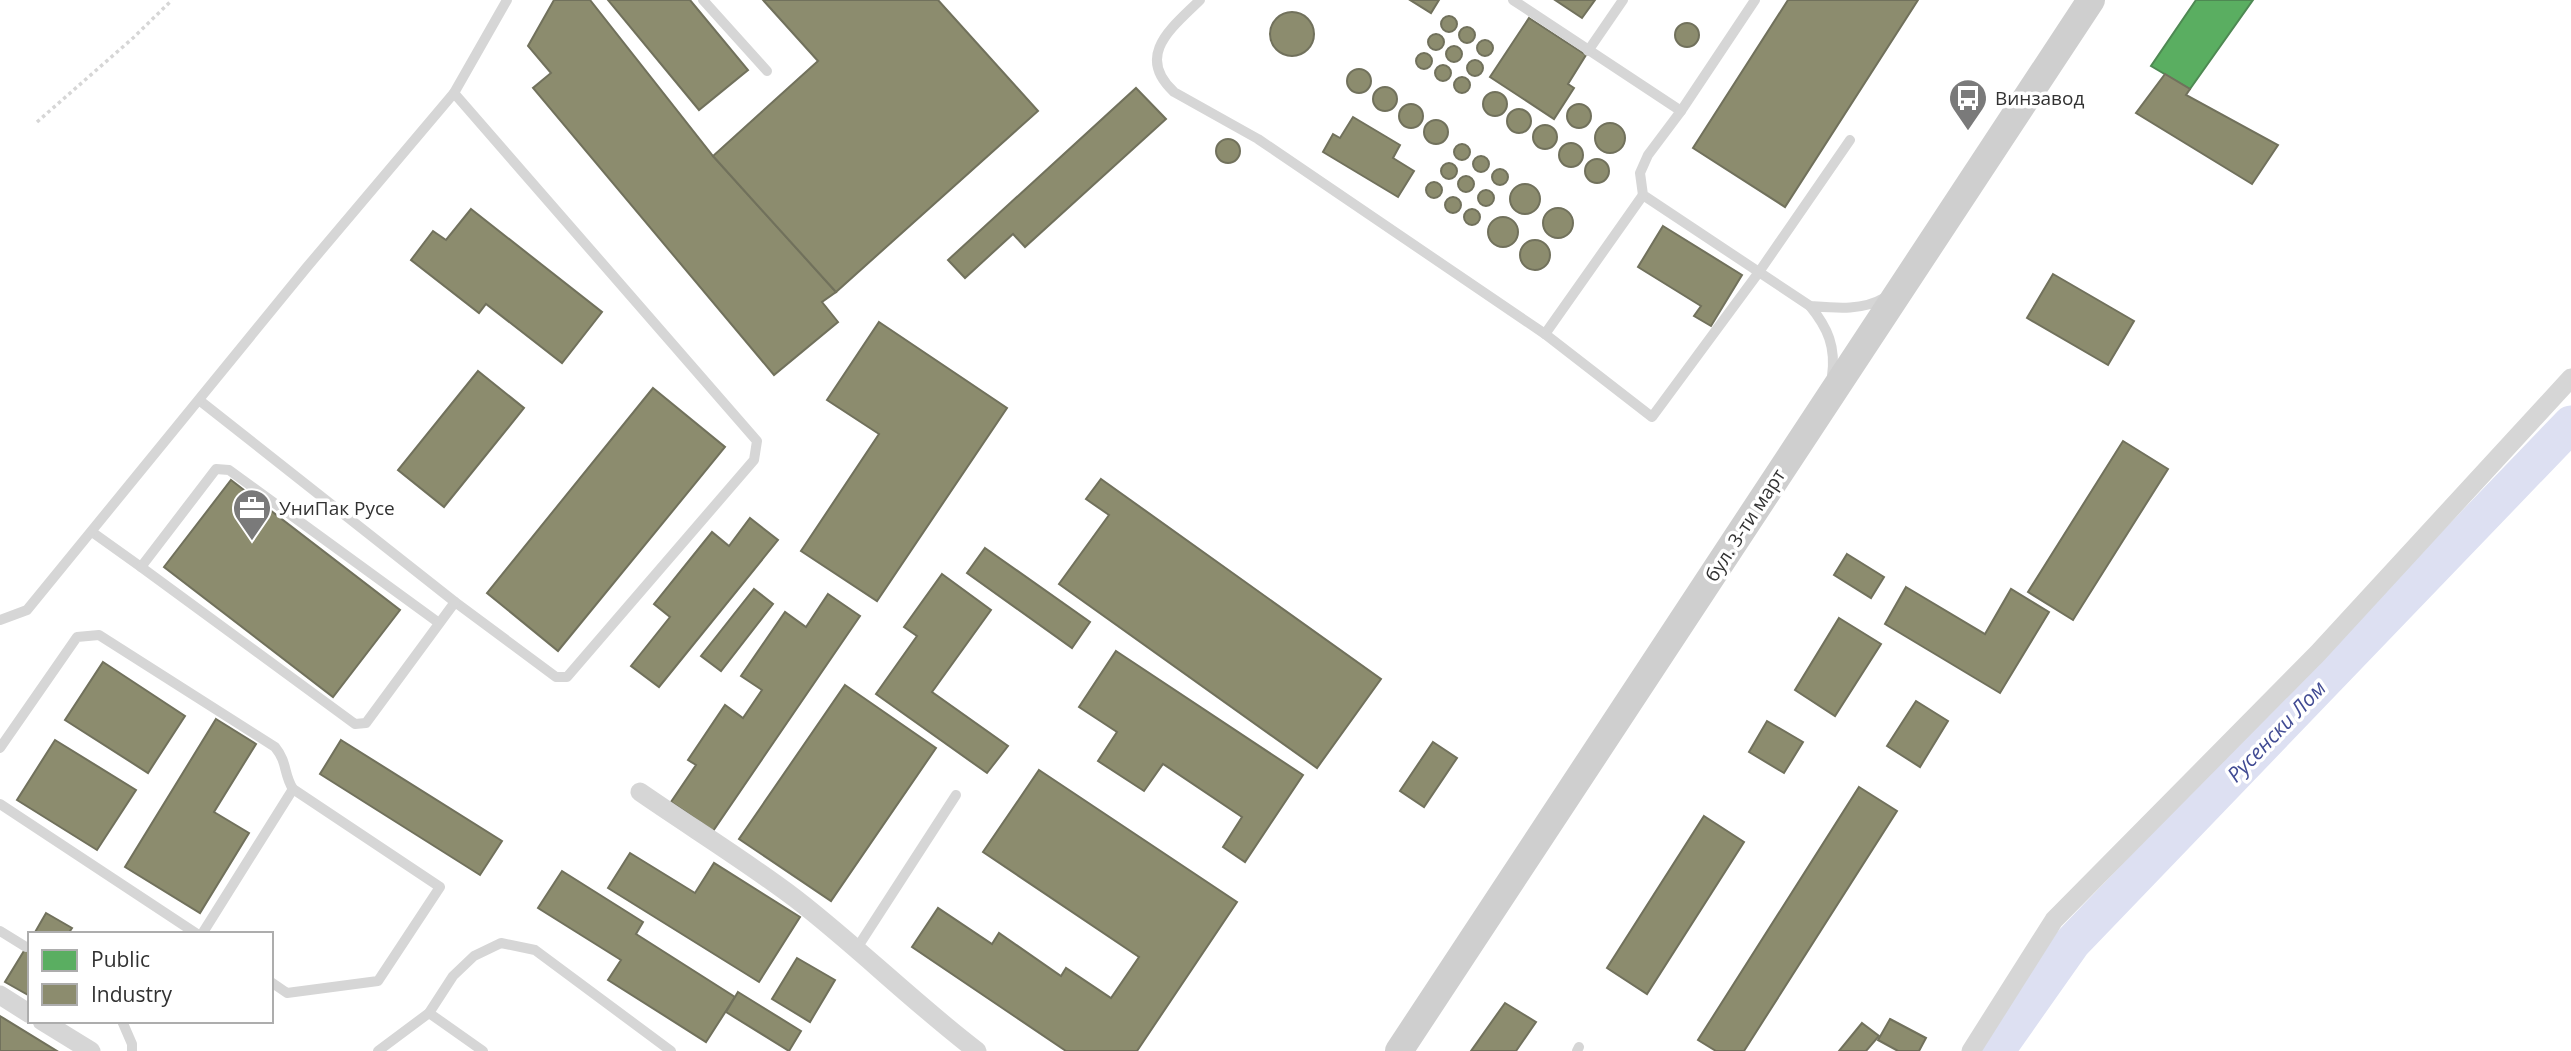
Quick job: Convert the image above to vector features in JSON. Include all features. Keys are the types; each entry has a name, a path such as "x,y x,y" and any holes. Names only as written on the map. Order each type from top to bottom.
{"main road":[{"name":"бул. 3-ти март","path":"1403,1048 2091,0"}],"street":[{"path":"1971,1051 2054,920 2318,653 2571,378"},
{"path":"640,792 794,897 857,948 941,1024 977,1051"},
{"path":"0,995 28,1013"},
{"path":"45,1023 91,1051"}],"lane":[{"path":"0,620 27,610 454,93 507,0"},
{"path":"703,0 767,71"},
{"path":"1200,0 1172,28 1156,52 1158,67 1165,84 1174,92 1258,139 1545,334 1652,417 1759,272 1850,140"},
{"path":"1513,0 1681,110"},
{"path":"1588,51 1623,0"},
{"path":"1545,334 1643,195 1640,173 1648,155 1755,0"},
{"path":"200,400 455,602 556,677 567,677 754,460 757,441 454,93"},
{"path":"1643,195 1810,306 1824,323 1832,343 1834,360 1828,399"},
{"path":"1810,306 1836,308 1873,305 1900,290"},
{"path":"141,566 216,470 229,470 439,623"},
{"path":"92,533 355,724 366,723 455,602"},
{"path":"0,748 77,636 99,635 275,747 285,759 287,779 293,789 440,887 378,981 287,993 273,983"},
{"path":"200,932 293,789"},
{"path":"857,948 956,795"},
{"path":"0,804 196,932"},
{"path":"0,931 26,947"},
{"path":"378,1051 429,1013 453,976 474,956 501,943 536,950 671,1051"},
{"path":"429,1013 483,1051"},
{"path":"123,1023 132,1044 132,1051"}],"path":[{"path":"37,122 172,0"}],"building: Public":[{"path":"2196,0 2253,0 2190,89 2151,66"}],"building: Industry":[{"path":"554,0 590,0 713,156 836,292 822,302 838,322 774,375 533,88 551,73 528,46"},
{"path":"608,0 690,0 748,70 699,110"},
{"path":"763,0 938,0 1038,111 836,292 713,156 818,61"},
{"path":"1410,0 1439,0 1431,13"},
{"path":"1555,0 1595,0 1582,18"},
{"path":"1788,0 1918,0 1785,207 1693,148"},
{"path":"1292,12 1308,18 1314,34 1308,50 1292,56 1276,50 1270,34 1276,18"},
{"path":"1449,16 1457,24 1449,32 1441,24"},
{"path":"1529,18 1586,55 1568,84 1574,88 1554,119 1490,77"},
{"path":"1687,23 1695,27 1699,35 1695,43 1687,47 1679,43 1675,35 1679,27"},
{"path":"1467,27 1473,29 1473,41 1467,43 1461,41 1459,35 1461,29"},
{"path":"1436,34 1444,42 1436,50 1428,42"},
{"path":"1485,40 1493,48 1485,56 1477,48"},
{"path":"1454,46 1462,54 1454,62 1446,54"},
{"path":"1424,53 1432,61 1424,69 1416,61"},
{"path":"1475,60 1483,68 1475,76 1467,68"},
{"path":"1443,65 1451,73 1443,81 1435,73"},
{"path":"1359,69 1367,73 1371,81 1367,89 1359,93 1351,89 1347,81 1351,73"},
{"path":"2165,74 2190,89 2186,95 2278,145 2252,184 2136,113"},
{"path":"1462,77 1470,85 1462,93 1454,85"},
{"path":"1385,87 1393,91 1397,99 1393,107 1385,111 1377,107 1373,99 1377,91"},
{"path":"1136,88 1166,119 1025,247 1013,234 965,278 948,260"},
{"path":"1495,92 1503,96 1507,104 1503,112 1495,116 1487,112 1483,104 1487,96"},
{"path":"1411,104 1419,108 1423,116 1419,124 1411,128 1403,124 1399,116 1403,108"},
{"path":"1579,104 1587,108 1591,116 1587,124 1579,128 1571,124 1567,116 1571,108"},
{"path":"1519,109 1527,113 1531,121 1527,129 1519,133 1511,129 1507,121 1511,113"},
{"path":"1353,117 1400,145 1393,158 1414,171 1398,197 1323,152 1333,134 1340,138"},
{"path":"1436,120 1444,124 1448,132 1444,140 1436,144 1428,140 1424,132 1428,124"},
{"path":"1610,123 1621,127 1625,138 1621,149 1610,153 1599,149 1595,138 1599,127"},
{"path":"1545,125 1553,129 1557,137 1553,145 1545,149 1537,145 1533,137 1537,129"},
{"path":"1228,139 1236,143 1240,151 1236,159 1228,163 1220,159 1216,151 1220,143"},
{"path":"1571,143 1579,147 1583,155 1579,163 1571,167 1563,163 1559,155 1563,147"},
{"path":"1462,144 1470,152 1462,160 1454,152"},
{"path":"1481,156 1489,164 1481,172 1473,164"},
{"path":"1597,159 1605,163 1609,171 1605,179 1597,183 1589,179 1585,171 1589,163"},
{"path":"1449,163 1457,171 1449,179 1441,171"},
{"path":"1500,169 1508,177 1500,185 1492,177"},
{"path":"1466,176 1474,184 1466,192 1458,184"},
{"path":"1434,182 1442,190 1434,198 1426,190"},
{"path":"1525,184 1536,188 1540,199 1536,210 1525,214 1514,210 1510,199 1514,188"},
{"path":"1486,190 1494,198 1486,206 1478,198"},
{"path":"1453,197 1461,205 1453,213 1445,205"},
{"path":"1558,208 1569,212 1573,223 1569,234 1558,238 1547,234 1543,223 1547,212"},
{"path":"471,209 602,312 562,363 486,304 479,313 411,260 433,231 446,240"},
{"path":"1472,209 1480,217 1472,225 1464,217"},
{"path":"1503,217 1514,221 1518,232 1514,243 1503,247 1492,243 1488,232 1492,221"},
{"path":"1663,226 1742,275 1711,326 1694,316 1701,306 1638,267"},
{"path":"1535,240 1546,244 1550,255 1546,266 1535,270 1524,266 1520,255 1524,244"},
{"path":"2053,274 2134,321 2108,365 2027,318"},
{"path":"879,322 1007,408 877,601 801,551 879,434 827,400"},
{"path":"478,371 524,408 444,507 398,470"},
{"path":"653,388 725,447 558,651 487,593"},
{"path":"2123,441 2168,469 2073,620 2028,592"},
{"path":"1101,479 1381,679 1317,768 1059,584 1109,515 1086,499"},
{"path":"231,480 400,610 333,697 164,567"},
{"path":"750,518 778,540 659,687 631,666 670,617 654,604 712,532 729,546"},
{"path":"985,548 1090,622 1072,648 967,573"},
{"path":"1847,554 1884,577 1871,598 1834,575"},
{"path":"942,574 991,610 932,692 1008,746 987,773 876,694 917,636 904,627"},
{"path":"1906,587 1985,634 2011,589 2049,612 2000,693 1885,624"},
{"path":"754,589 773,604 721,671 701,656"},
{"path":"828,594 860,616 713,831 671,802 696,765 688,760 725,705 743,718 762,690 741,676 785,612 806,627"},
{"path":"1839,618 1881,644 1835,716 1795,690"},
{"path":"1116,651 1303,775 1245,862 1223,847 1242,817 1163,764 1144,791 1098,761 1117,732 1079,707"},
{"path":"103,662 185,716 148,773 65,720"},
{"path":"845,685 936,748 831,901 739,839"},
{"path":"1916,701 1948,721 1920,767 1887,746"},
{"path":"216,719 256,744 214,812 249,833 200,913 125,867"},
{"path":"1767,721 1803,742 1784,773 1749,752"},
{"path":"55,740 136,790 97,850 17,800"},
{"path":"341,740 502,841 480,875 320,774"},
{"path":"1433,742 1457,758 1424,807 1400,791"},
{"path":"1039,770 1237,902 1137,1051 1066,1051 912,947 938,908 992,944 999,933 1061,976 1066,968 1111,998 1139,957 983,852"},
{"path":"1859,787 1897,811 1744,1051 1716,1051 1698,1040"},
{"path":"1704,816 1744,842 1647,994 1607,968"},
{"path":"630,853 695,893 714,863 800,917 759,982 608,888"},
{"path":"562,871 643,922 636,934 735,997 706,1042 608,980 621,960 538,908"},
{"path":"46,913 72,928 69,932 35,932"},
{"path":"28,944 28,995 5,982"},
{"path":"797,958 835,980 810,1022 772,999"},
{"path":"738,992 801,1031 789,1051 726,1012"},
{"path":"1505,1003 1536,1022 1516,1051 1471,1051"},
{"path":"0,1016 57,1051 0,1051"},
{"path":"1890,1019 1926,1038 1919,1051 1898,1051 1878,1040"},
{"path":"1862,1023 1879,1036 1866,1051 1839,1051"}],"waterway":[{"name":"Русенски Лом","path":"1996,1051 2072,943 2571,424"}],"place":[{"name":"Винзавод","path":"1968,132"},
{"name":"УниПак Русе","path":"252,542"}]}
